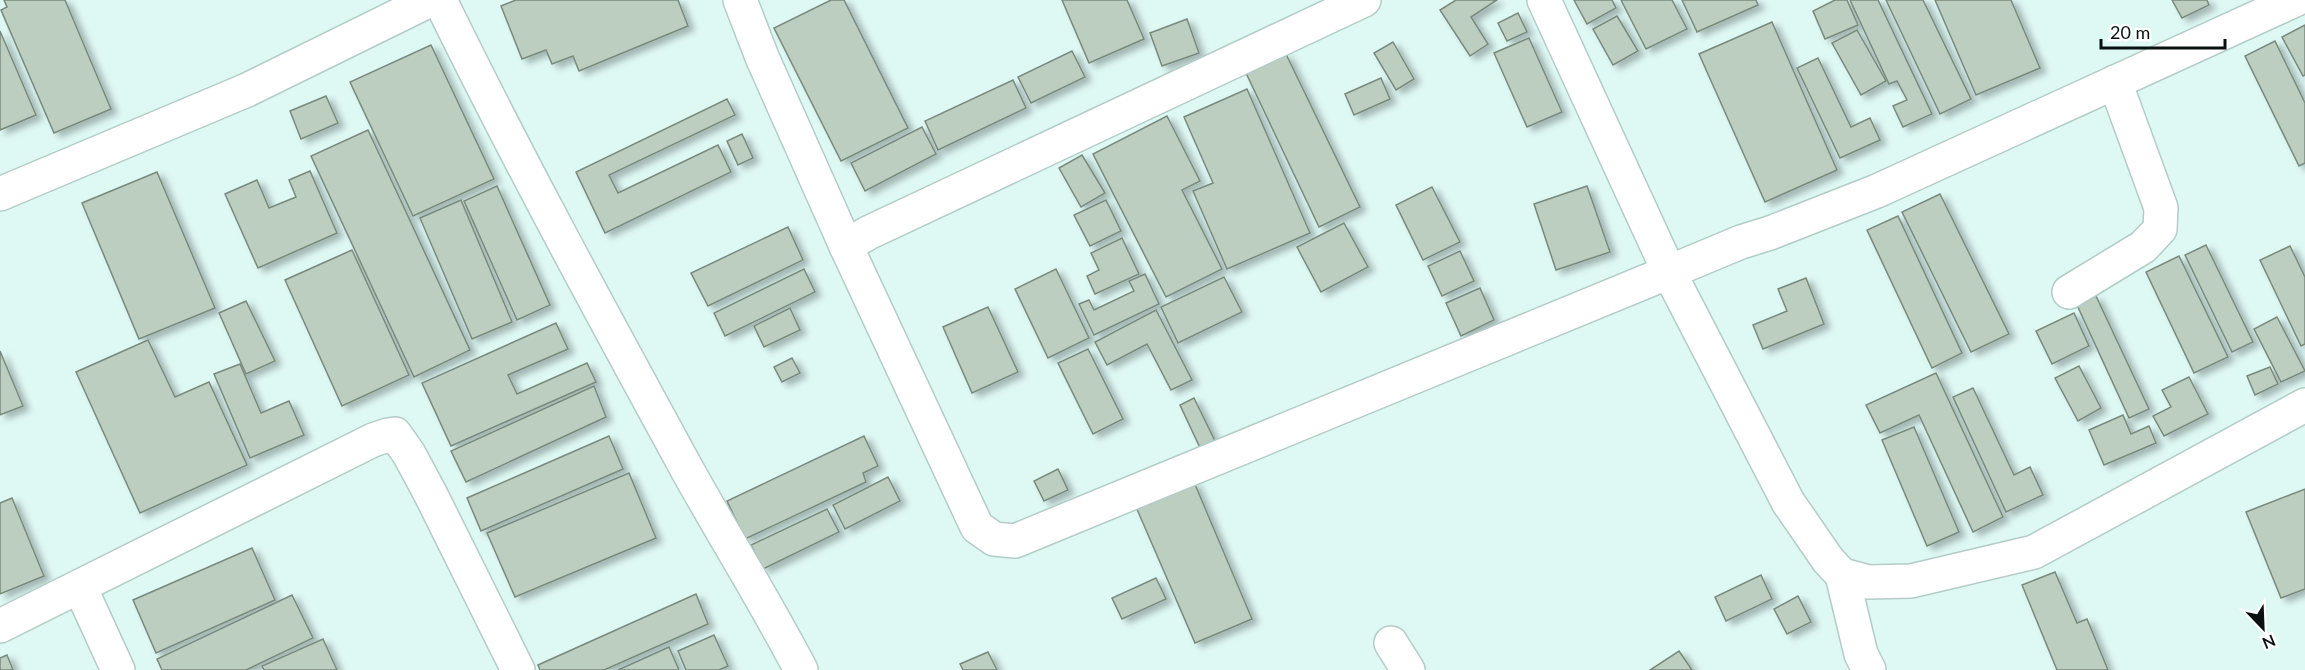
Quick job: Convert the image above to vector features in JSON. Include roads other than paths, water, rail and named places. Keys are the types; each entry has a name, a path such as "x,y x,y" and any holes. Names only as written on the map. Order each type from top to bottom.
{"street":[{"path":"0,194 247,90 430,0"},
{"path":"440,0 470,62 577,265 691,475 771,613 801,670"},
{"path":"740,0 762,57 846,246 977,527 994,538 1015,541 1741,242 1780,230 1877,191 2295,0"},
{"path":"846,246 868,233 1364,0"},
{"path":"1544,0 1669,272 1788,502 1828,560 1842,575 1861,654 1869,670"},
{"path":"2069,291 2144,247 2160,229 2161,208 2115,82"},
{"path":"1842,575 1868,582 1911,581 2034,552 2305,405"},
{"path":"0,626 373,440 395,434 409,454 431,495 518,670"},
{"path":"80,587 118,670"},
{"path":"1391,643 1408,670"}]}
